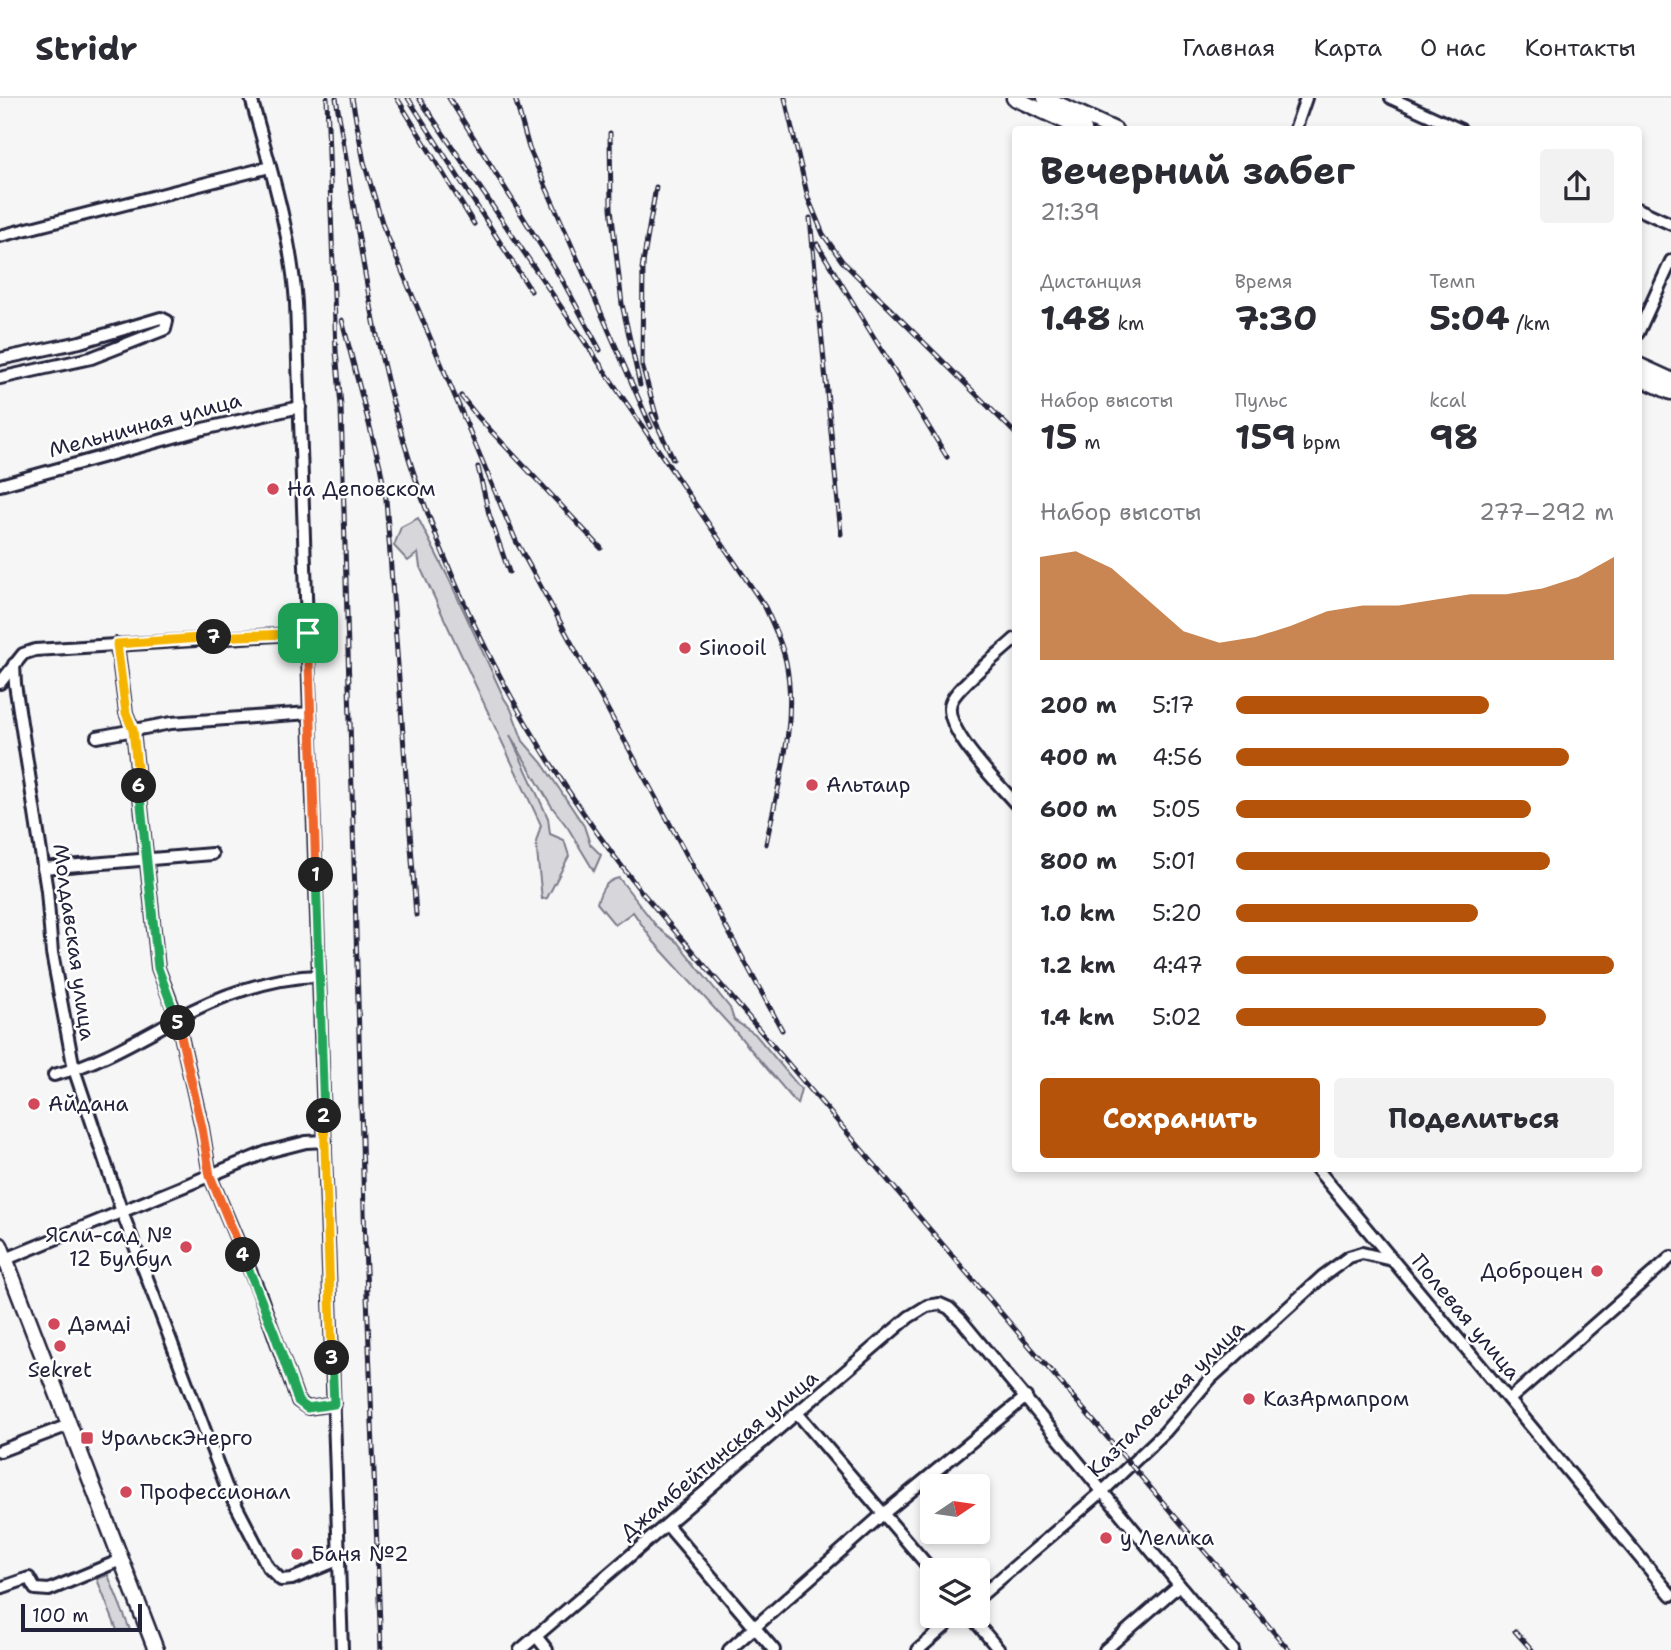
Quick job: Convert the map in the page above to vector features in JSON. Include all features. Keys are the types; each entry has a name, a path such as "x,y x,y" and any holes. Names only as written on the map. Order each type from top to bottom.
{"main road":[{"path":"1014,98 1075,126"},
{"path":"1045,98 1106,126"},
{"path":"1642,367 1671,380"},
{"path":"1642,379 1671,392"},
{"path":"0,1245 156,1650"}],"street":[{"path":"251,98 284,218 295,279 342,1650"},
{"path":"1296,126 1306,98"},
{"path":"1391,98 1452,126"},
{"path":"0,236 270,167"},
{"path":"1642,211 1671,224"},
{"path":"1642,324 1671,261"},
{"path":"0,359 80,342 161,317 167,321 165,329 91,358 0,378"},
{"name":"Мельничная улица","path":"0,485 215,426 300,407"},
{"path":"0,683 23,654 36,650 308,633"},
{"path":"1012,642 952,700 949,709 955,730 1012,799"},
{"path":"117,644 126,713 133,730 158,968 177,1018 210,1176 258,1292 298,1401 307,1408 334,1404"},
{"name":"Молдавская улица","path":"14,664 43,868 52,953 74,1069 122,1212 226,1486 268,1567 281,1580 292,1579 338,1560"},
{"path":"97,737 171,723 310,713"},
{"path":"43,868 212,854"},
{"path":"54,1074 74,1069 150,1035 177,1018 223,998 268,983 319,976"},
{"path":"6,1259 267,1153 306,1142 325,1141"},
{"name":"Полевая улица","path":"1319,1172 1671,1595"},
{"name":"Казталовская улица","path":"990,1588 1166,1432 1211,1378 1323,1276 1349,1257 1362,1253 1392,1260"},
{"path":"1510,1399 1671,1257"},
{"name":"Джамбейтинская улица","path":"520,1650 919,1309 933,1304 948,1308 1026,1397"},
{"path":"729,1650 883,1514 1026,1397 1233,1650"},
{"path":"797,1414 921,1558"},
{"path":"0,1451 69,1425"},
{"path":"667,1525 774,1650"},
{"path":"0,1588 29,1578 35,1589 49,1590 121,1560"},
{"path":"1105,1650 1178,1586"},
{"path":"918,1650 943,1628"},
{"path":"981,1628 999,1650"},
{"path":"536,1636 547,1650"}],"shaded area":[{"path":"418,518 511,709 523,741 542,763 584,826 590,844 601,855 594,871 552,807 510,735 548,818 550,834 564,840 569,856 547,898 542,899 536,842 541,825 420,567 418,553 408,561 394,546 401,527"},
{"path":"619,878 658,928 678,943 730,1008 734,1020 755,1034 801,1089 797,1104 654,942 633,912 615,925 597,903 604,887"},
{"path":"108,1575 130,1630 117,1630 97,1579"}],"railway":[{"path":"327,98 336,351 341,406 365,1245 381,1650"},
{"path":"336,98 362,255 395,411 438,541 464,603 525,722 599,835 640,890 1289,1650"},
{"path":"352,98 364,162 383,226 516,541 782,1030"},
{"path":"397,98 474,224"},
{"path":"408,98 531,291"},
{"path":"419,98 768,613 786,662 790,708 781,777 766,844"},
{"path":"449,98 564,283 600,350"},
{"path":"515,98 529,148 651,427"},
{"path":"785,98 808,198 823,234 842,261 1012,430"},
{"path":"610,133 611,208 622,304 640,385"},
{"path":"642,269 656,187"},
{"path":"810,218 841,534"},
{"path":"817,244 947,457"},
{"path":"643,262 642,365 657,418"},
{"path":"342,320 386,499 416,915"},
{"path":"461,396 601,548"},
{"path":"652,414 673,459"},
{"path":"478,467 489,514 509,572"},
{"path":"1515,1631 1532,1650"}],"place":[{"name":"На Деповском","path":"273,489"},
{"name":"Sinooil","path":"685,648"},
{"name":"Альтаир","path":"812,785"},
{"name":"Айдана","path":"34,1104"},
{"name":"Ясли-сад № 12 Булбул","path":"186,1247"},
{"name":"Доброцен","path":"1597,1271"},
{"name":"Дəмді","path":"54,1324"},
{"name":"Sekret","path":"60,1346"},
{"name":"КазАрмапром","path":"1249,1399"},
{"name":"УральскЭнерго","path":"87,1438"},
{"name":"Профессионал","path":"126,1492"},
{"name":"у Лелика","path":"1106,1538"},
{"name":"Баня №2","path":"297,1554"}],"route":[{"path":"308,633 334,1404 307,1408 298,1401 275,1335 210,1176 177,1018 158,968 133,730 126,713 117,644 308,633"}]}
